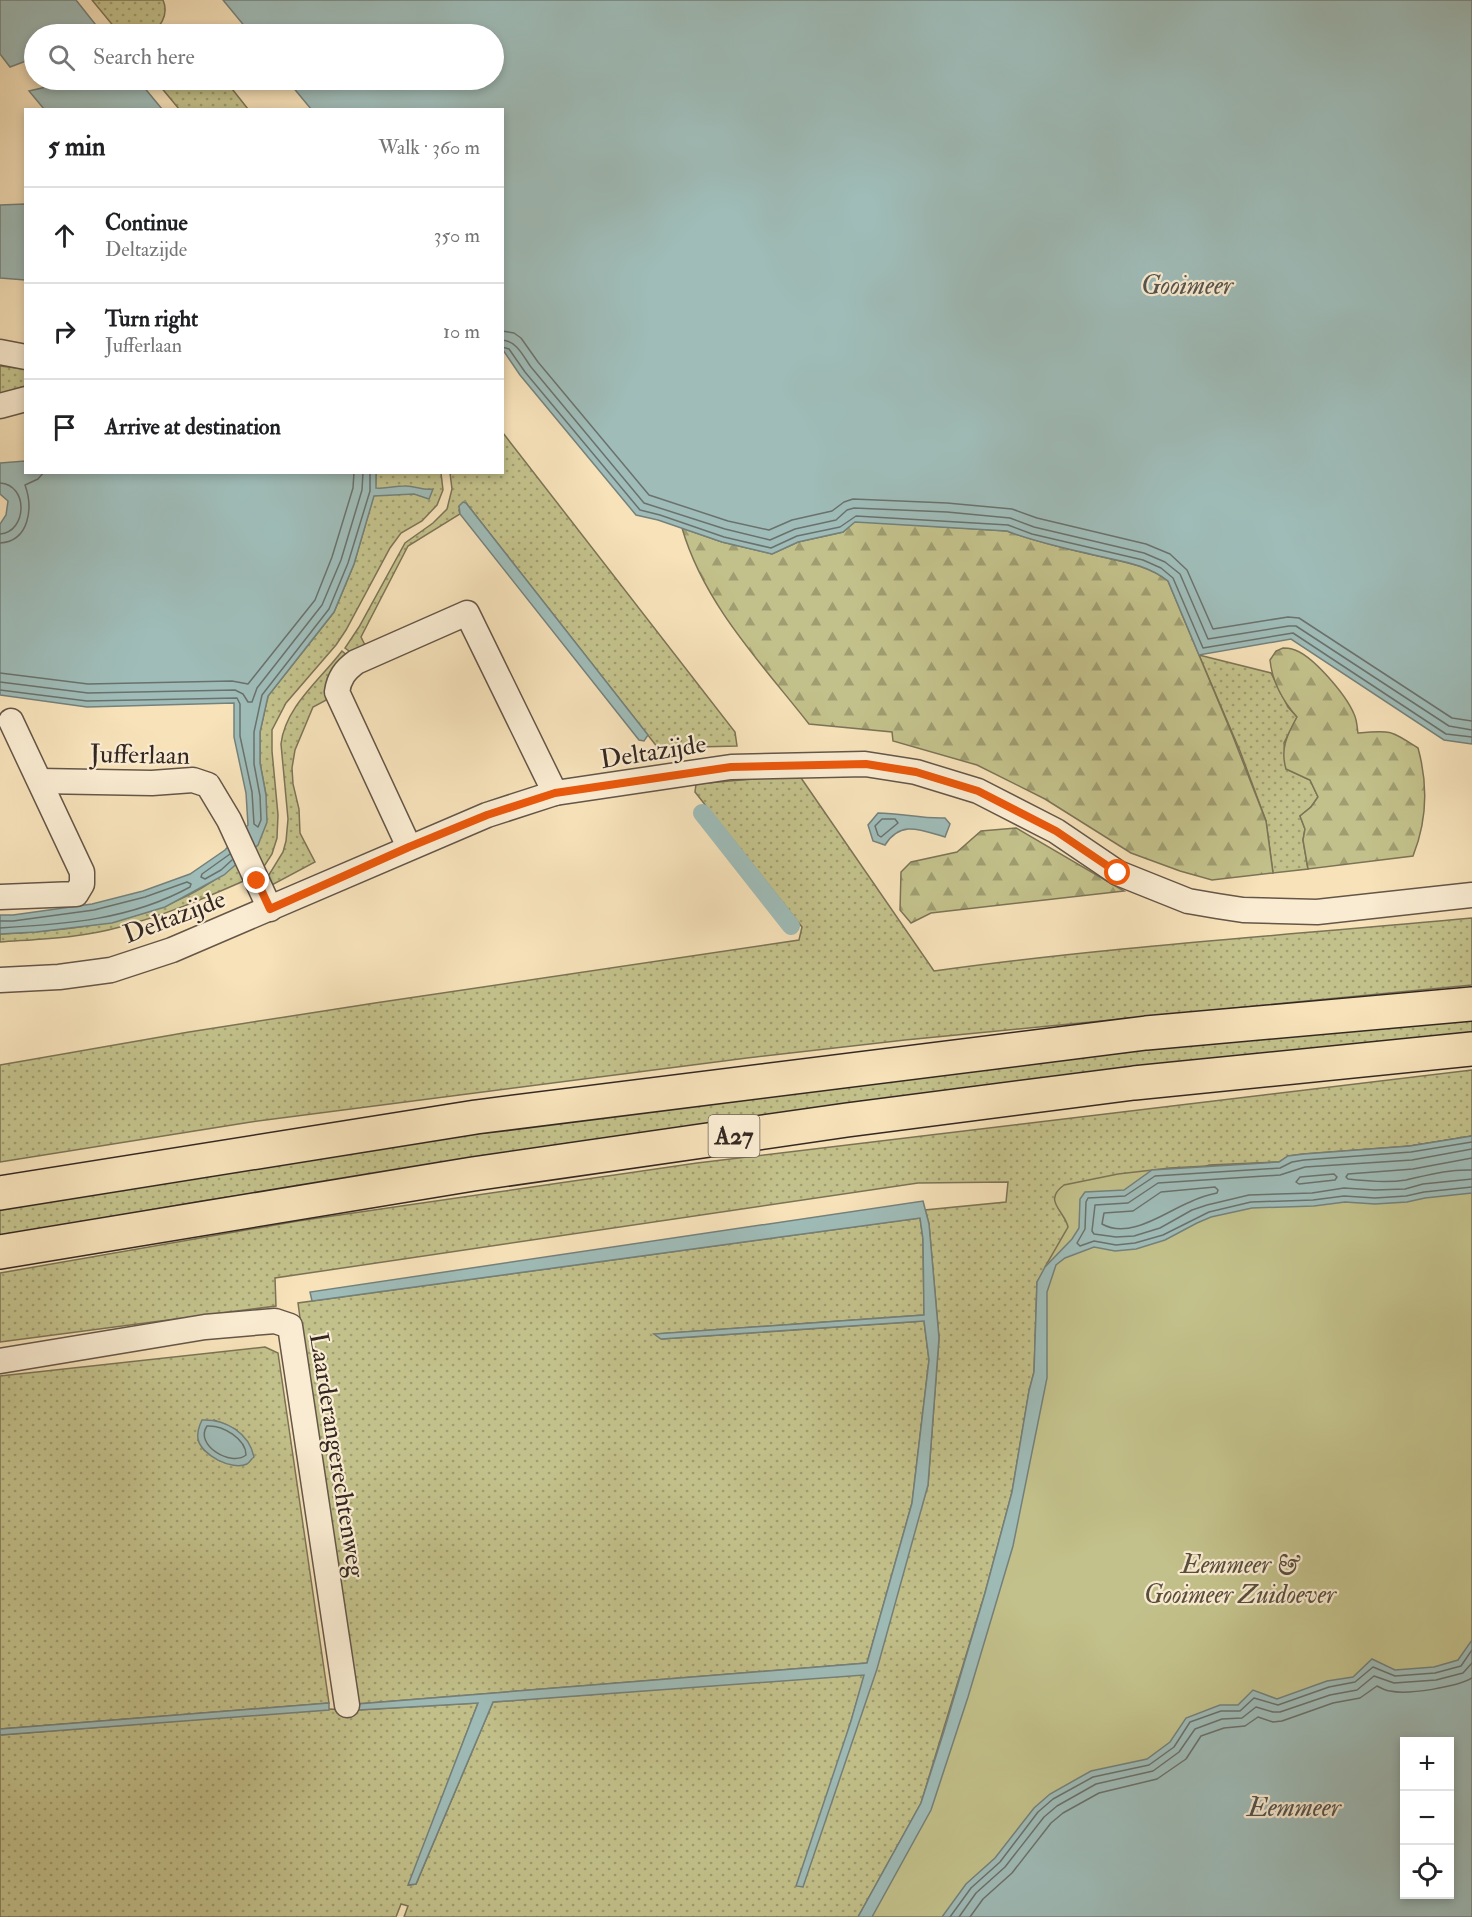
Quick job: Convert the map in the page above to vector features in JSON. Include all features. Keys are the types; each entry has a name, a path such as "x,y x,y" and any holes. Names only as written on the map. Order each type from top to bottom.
{"highway":[{"name":"A27","path":"0,1193 476,1117 1146,1033 1472,1004"},
{"name":"A27","path":"0,1252 473,1173 847,1120 1134,1083 1472,1049"}],"street":[{"path":"0,406 24,400"},
{"path":"409,847 337,692 338,685 346,669 356,662 467,613 555,793"},
{"path":"0,897 76,894 82,884 82,872 11,721"},
{"name":"Deltazijde","path":"0,980 59,977 111,970 172,950 487,815 555,793 731,767 866,764 916,772 978,791 1056,831 1118,873 1188,901 1243,910 1317,912 1472,895"},
{"name":"Jufferlaan","path":"40,781 152,783 193,780 208,785 228,820 270,909"},
{"name":"Laarderangerechtenweg","path":"0,1361 205,1327 275,1321 290,1326 347,1705"}],"green space":[{"path":"92,0 163,0 165,11 160,24 112,24"},
{"path":"163,90 233,90 247,108 178,108"},
{"path":"0,366 24,369 24,386 0,394"},
{"path":"504,434 735,732 737,746 658,748 466,503 459,510 460,514 408,546 361,637 368,651 356,656 345,648 405,543 433,523 447,509 452,489 450,474 504,474"},
{"path":"376,474 441,474 443,490 437,505 422,521 401,533 390,548 346,630 286,703 272,730 278,815 277,838 272,854 263,868 251,851 266,795 260,763 260,732 268,696 334,612 354,564 375,491"},
{"path":"855,521 1007,531 1052,545 1135,565 1152,571 1168,581 1266,821 1273,873 1212,880 1180,871 1131,853 1045,799 977,765 893,741 892,732 809,724 719,607 704,582 682,528 722,542 772,554 798,542 843,532"},
{"path":"1283,648 1300,652 1328,676 1350,706 1356,719 1358,733 1390,733 1418,748 1425,789 1421,829 1413,856 1308,869 1303,840 1305,829 1300,816 1318,797 1310,780 1286,769 1284,762 1286,742 1297,717 1287,704 1273,676 1270,660 1276,651"},
{"path":"342,651 351,659 332,697 313,707 295,750 292,768 299,809 300,833 315,862 270,886 267,878 283,852 288,819 281,744 284,731 296,706"},
{"path":"1199,655 1271,673 1288,707 1297,717 1284,743 1286,769 1310,780 1318,797 1300,816 1305,829 1303,840 1308,869 1273,873 1266,821 1240,751"},
{"path":"799,775 934,971 1135,948 1472,918 1472,985 905,1040 747,1058 251,1122 0,1162 0,1065 189,1032 799,940 802,927 695,792 696,784"},
{"path":"1016,828 1124,891 931,913 911,923 900,910 901,872 911,862 957,852 981,831"},
{"path":"238,862 246,880 152,918 90,934 0,942 0,934 95,925 156,909 212,882"},
{"path":"1472,1020 1472,1032 1277,1053 397,1171 202,1201 0,1236 0,1208 468,1135 1117,1052"},
{"path":"1472,1070 1472,1136 1279,1162 1209,1165 1080,1216 1037,1282 1034,1372 1012,1492 985,1593 921,1803 858,1917 404,1917 408,1906 401,1904 396,1917 0,1917 0,1735 329,1709 358,1710 478,1703 409,1885 416,1884 493,1702 865,1674 802,1887 928,1485 939,1338 929,1224 925,1210 1006,1202 1008,1182 918,1183 275,1278 276,1306 0,1342 0,1273 298,1221 697,1163"},
{"name":"Eemmeer & Gooimeer Zuidoever","path":"1472,1136 1472,1917 869,1917 913,1840 973,1657 1040,1400 1045,1267 1068,1227 1057,1206 1055,1196 1064,1185 1118,1174 1170,1168 1279,1162 1288,1156 1410,1146"},
{"path":"920,1218 923,1239 924,1315 655,1334 662,1339 924,1321 929,1360 912,1503 867,1663 357,1704 352,1701 298,1303"},
{"path":"265,1347 278,1353 329,1703 0,1729 0,1376","holes":["214,1420 237,1430 220,1461 204,1450 198,1440"]}],"water":[{"path":"0,0 76,0 95,24 24,24 24,62 10,67 0,54"},
{"name":"Gooimeer","path":"223,0 1472,0 1472,744 1444,740 1291,639 1199,655 1168,581 1160,575 1133,564 1007,531 855,522 843,532 798,542 772,554 722,542 658,520 636,515 520,375 504,351 504,108 310,108 295,90 504,90 504,24 243,24"},
{"path":"146,90 161,108 43,108 29,91"},
{"path":"24,204 24,280 0,278 0,205"},
{"path":"24,461 24,474 376,474 376,488 408,486 433,489 429,499 414,494 374,496 354,564 334,612 268,696 260,732 260,763 266,795 267,822 258,845 224,875 165,907 112,923 0,934 0,915 92,904 143,891 190,874 225,850 248,825 246,793 234,737 234,703 87,707 0,695 0,524 6,515 8,501 0,494 0,463"},
{"path":"463,502 648,735 644,741 639,740 460,514 459,506"},
{"path":"878,813 945,818 950,824 945,837 919,830 904,830 891,837 885,845 873,841 868,825"},
{"path":"1472,1136 1472,1193 1407,1202 1375,1204 1345,1202 1314,1206 1252,1208 1211,1217 1165,1240 1136,1249 1115,1251 1094,1247 1065,1258 1056,1265 1047,1292 1047,1378 1013,1546 968,1697 931,1810 872,1917 858,1917 921,1803 944,1731 1012,1492 1034,1372 1037,1282 1045,1267 1072,1239 1079,1228 1080,1199 1085,1192 1124,1190 1152,1170 1279,1162 1288,1156 1410,1146"},
{"path":"923,1201 929,1224 939,1338 928,1485 877,1669 803,1887 796,1886 864,1675 493,1702 416,1884 408,1885 478,1703 358,1710 357,1704 867,1663 912,1503 929,1360 924,1321 661,1339 654,1334 924,1315 923,1239 920,1218 312,1301 310,1292"},
{"path":"202,1420 220,1422 235,1429 247,1441 254,1457 241,1466 226,1463 211,1456 200,1445 198,1439 198,1430"},
{"name":"Eemmeer","path":"1472,1640 1472,1917 942,1917 966,1884 995,1858 1034,1808 1050,1794 1091,1771 1147,1759 1170,1742 1186,1718 1220,1705 1238,1705 1253,1690 1277,1699 1327,1681 1353,1677 1372,1659 1395,1670 1434,1667 1458,1660"},
{"path":"329,1703 329,1710 0,1735 0,1729"}],"waterway":[{"path":"702,813 791,926"}],"route":[{"path":"257,881 270,909 487,815 555,793 731,767 866,764 916,772 978,791 1056,831 1118,873"}]}
